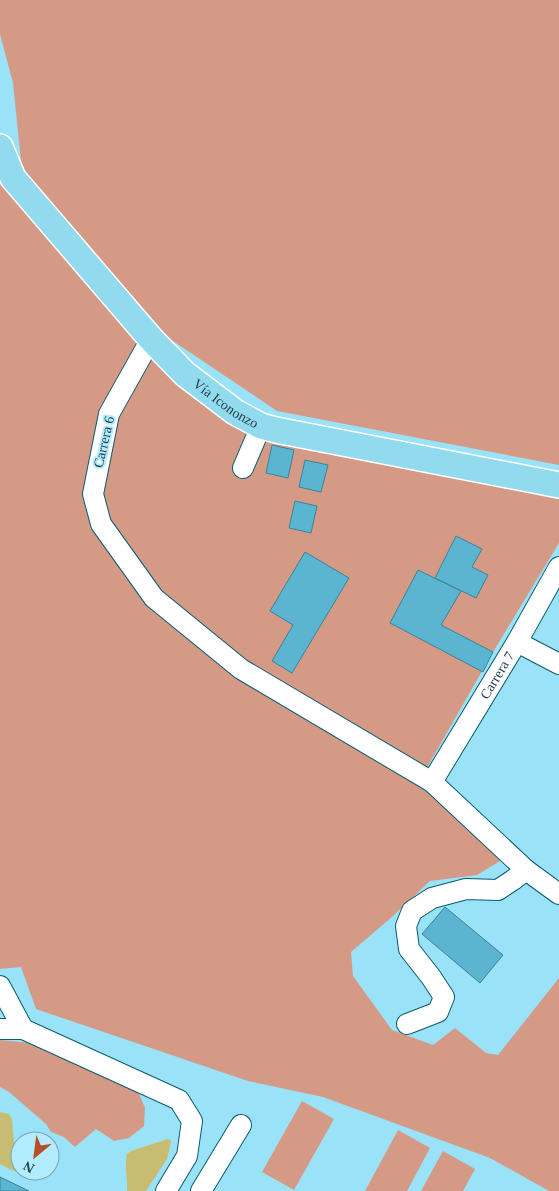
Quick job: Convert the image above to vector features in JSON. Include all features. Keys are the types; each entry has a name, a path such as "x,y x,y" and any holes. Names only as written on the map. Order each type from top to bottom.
{"main road":[{"name":"Vía Icononzo","path":"0,147 13,178 151,339 185,374 235,412 261,426 276,430 559,485"}],"street":[{"name":"Carrera 6","path":"151,339 109,414 93,494 101,524 154,598 241,669 432,782"},
{"path":"243,468 261,426"},
{"name":"Carrera 7","path":"432,782 517,642 559,567"},
{"path":"517,642 559,664"},
{"path":"432,782 526,870 559,894"},
{"path":"407,1024 438,1012 444,997 409,949 406,926 412,911 432,898 466,889 498,890 526,870"},
{"path":"0,986 23,1029"},
{"path":"0,1029 23,1029 179,1100 192,1121 187,1156 166,1191"},
{"path":"202,1191 241,1124"}],"shaded area":[{"path":"0,0 559,0 559,465 277,411 170,339 22,171 13,83 0,34"},
{"path":"0,168 10,188 79,275 142,336 266,436 559,493 559,543 493,652 418,786 505,858 477,875 430,881 351,952 353,976 392,1030 433,1045 455,1028 486,1053 498,1055 559,978 559,1191 549,1191 490,1158 323,1097 248,1081 36,1009 21,967 0,969"},
{"path":"0,1040 32,1043 137,1089 145,1108 144,1126 129,1138 114,1141 96,1129 75,1147 60,1135 60,1131 50,1131 46,1124 9,1092 0,1087"},
{"path":"302,1101 334,1119 294,1190 262,1172"},
{"path":"0,1112 9,1114 12,1119 13,1131 10,1131 10,1169 0,1164"},
{"path":"398,1130 430,1148 407,1191 365,1191"},
{"path":"168,1139 171,1142 167,1159 146,1191 127,1191 127,1154"},
{"path":"443,1151 475,1169 463,1191 421,1191"}],"building":[{"path":"272,445 294,450 288,478 266,473"},
{"path":"305,460 328,465 321,492 299,487"},
{"path":"295,501 317,506 311,533 289,528"},
{"path":"456,536 482,549 472,567 488,575 476,598 435,578"},
{"path":"305,552 349,578 292,673 272,661 293,625 270,611"},
{"path":"418,570 461,591 441,625 493,652 483,672 390,623"},
{"path":"445,907 503,955 480,983 422,934"},
{"path":"0,1177 29,1191 0,1191"}]}
